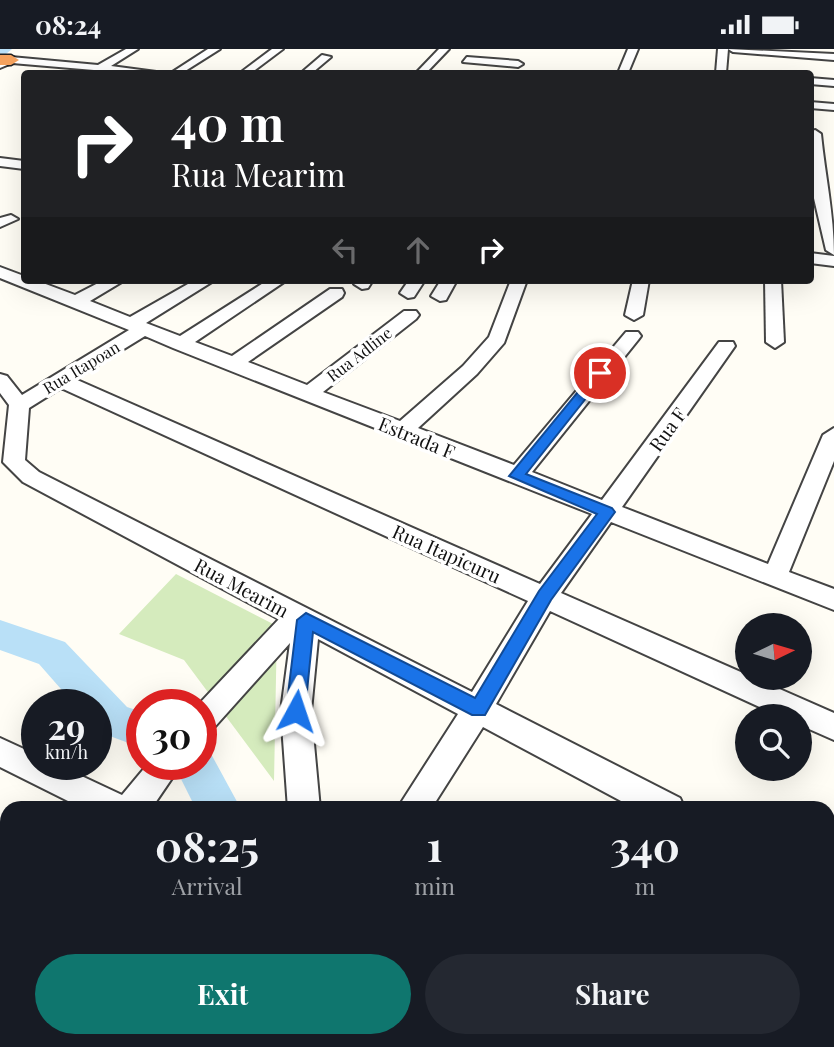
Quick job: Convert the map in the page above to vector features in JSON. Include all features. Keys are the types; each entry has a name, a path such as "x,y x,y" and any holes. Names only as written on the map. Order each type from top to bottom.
{"street":[{"path":"99,68 133,49"},
{"path":"181,70 215,49"},
{"path":"249,70 278,49"},
{"path":"424,70 443,49"},
{"path":"624,70 633,49"},
{"path":"722,70 723,49"},
{"path":"733,49 779,58 830,56"},
{"path":"310,70 326,57"},
{"path":"467,60 518,65"},
{"path":"4,62 123,70"},
{"path":"814,81 834,83"},
{"path":"814,106 834,109"},
{"path":"816,134 817,168 829,212 834,250"},
{"path":"0,162 21,163"},
{"path":"0,173 21,163"},
{"path":"817,168 834,170"},
{"path":"814,258 834,261"},
{"name":"Estrada F","path":"36,284 73,303 834,600"},
{"path":"73,303 109,284"},
{"name":"Rua Itapoan","path":"19,405 201,284"},
{"path":"180,344 272,284"},
{"path":"440,296 447,284"},
{"path":"402,431 470,370 498,339 518,284"},
{"path":"634,315 640,284"},
{"path":"773,284 775,342"},
{"path":"233,365 336,293"},
{"name":"Rua Adline","path":"309,393 410,315"},
{"path":"517,476 632,336"},
{"name":"Rua F","path":"418,801 478,709 545,596 726,346"},
{"path":"0,380 19,405"},
{"name":"Rua Itapicuru","path":"60,380 834,727"},
{"name":"Rua Mearim","path":"19,405 14,462 32,477 654,801"},
{"path":"775,576 834,435"},
{"path":"217,706 302,618"},
{"path":"302,618 296,711 303,801"},
{"path":"0,752 101,801"},
{"path":"137,801 154,780"}],"green space":[{"path":"176,574 277,626 274,781 217,704 217,689 206,689 184,660 119,634"}],"waterway":[{"path":"0,55 5,49"},
{"path":"0,635 52,653 113,720 126,724"},
{"path":"203,780 215,801"}],"route":[{"path":"296,711 306,620 478,709 545,596 607,512 517,476 600,373"}]}
